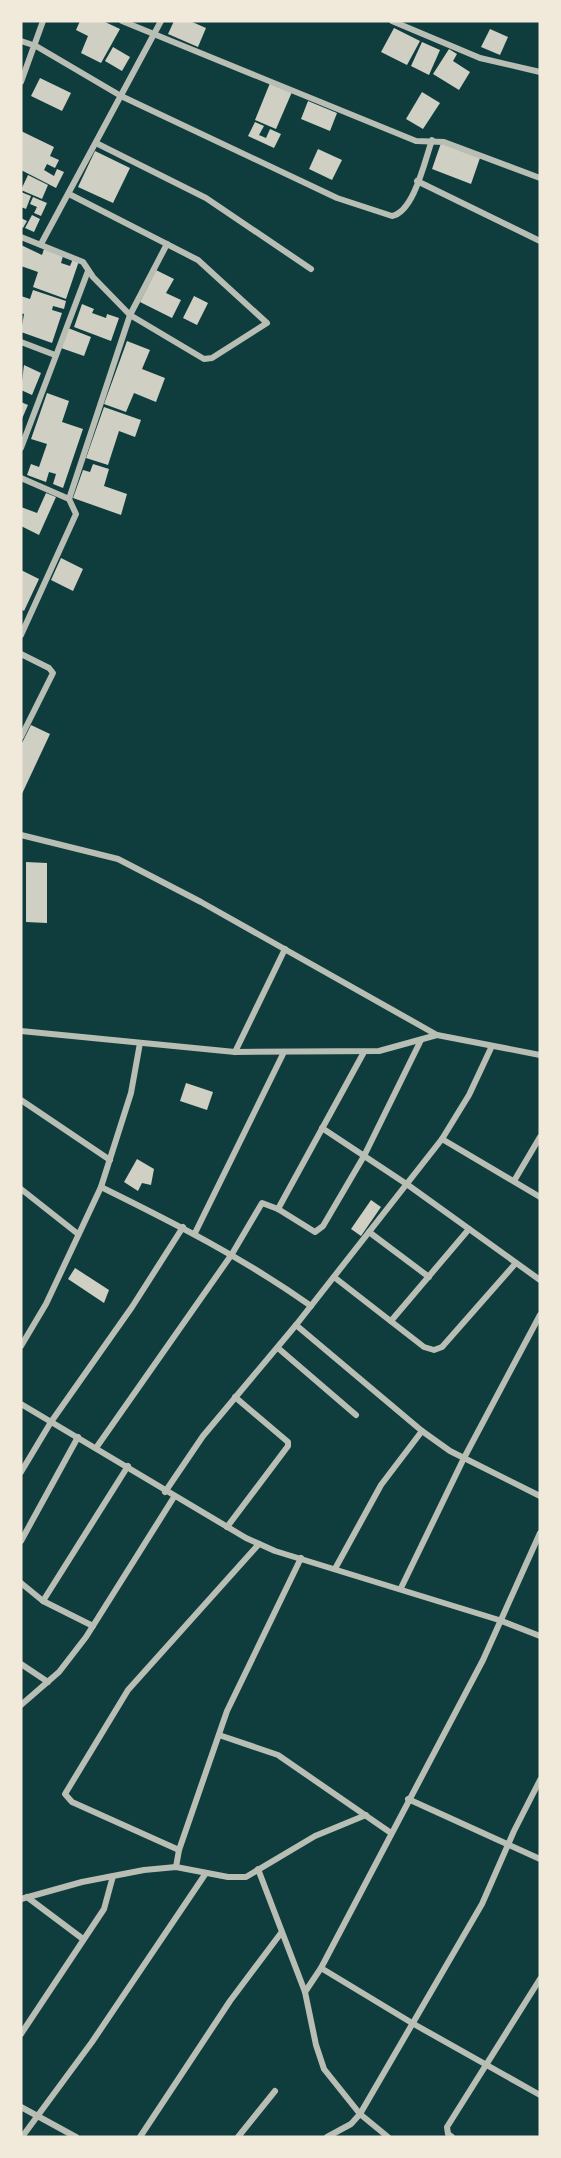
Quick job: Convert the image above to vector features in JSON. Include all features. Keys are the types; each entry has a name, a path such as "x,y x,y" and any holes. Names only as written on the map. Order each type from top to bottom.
{"street":[{"path":"21,82 36,46 43,21"},
{"path":"122,21 344,109 416,141 444,142 540,178"},
{"path":"41,244 161,21"},
{"path":"392,21 480,58 540,72"},
{"path":"21,41 36,46 122,96 337,198 392,216 399,215 408,206 432,140"},
{"path":"96,143 206,198 311,269"},
{"path":"417,181 540,241"},
{"path":"21,237 82,262 130,315 208,360 267,323 198,260 69,194"},
{"path":"69,499 130,315 167,244"},
{"path":"21,448 88,271"},
{"path":"21,342 55,355"},
{"path":"21,478 69,499 76,514 21,635"},
{"path":"21,654 49,668 53,673 21,737"},
{"path":"21,835 118,859 285,949 437,1035 540,1055"},
{"path":"236,1052 285,949"},
{"path":"21,1031 236,1052 379,1052 437,1035"},
{"path":"96,1448 232,1254 258,1208 265,1202 315,1232 320,1229 364,1156 421,1040"},
{"path":"21,1346 46,1304 101,1187 131,1093 140,1043"},
{"path":"165,1491 202,1436 278,1348 442,1139 470,1095 491,1047"},
{"path":"195,1233 284,1052"},
{"path":"278,1209 364,1052"},
{"path":"21,1100 110,1160"},
{"path":"322,1128 408,1185 540,1280"},
{"path":"514,1181 540,1137"},
{"path":"442,1139 540,1197"},
{"path":"101,1187 195,1233 232,1254 311,1306"},
{"path":"21,1189 78,1234"},
{"path":"21,1472 51,1422 111,1340 183,1227"},
{"path":"391,1321 469,1229"},
{"path":"369,1232 429,1277"},
{"path":"334,1277 424,1347 434,1350 441,1347 515,1264"},
{"path":"401,1588 464,1458 540,1315"},
{"path":"296,1325 422,1431 464,1458 540,1497"},
{"path":"278,1348 356,1415"},
{"path":"227,1527 288,1446 288,1442 235,1397"},
{"path":"21,1404 128,1466 174,1497 260,1544 499,1620 540,1636"},
{"path":"336,1568 381,1485 422,1431"},
{"path":"21,1541 78,1437"},
{"path":"43,1602 128,1466"},
{"path":"21,1705 59,1672 93,1626 174,1497"},
{"path":"305,1992 321,1968 483,1660 540,1533"},
{"path":"179,1850 72,1802 65,1794 128,1690 260,1544"},
{"path":"176,1867 179,1850 227,1711 301,1558"},
{"path":"21,1582 43,1602 93,1626"},
{"path":"21,1664 48,1682"},
{"path":"219,1735 278,1755 391,1833"},
{"path":"327,2137 351,2124 360,2114 482,1904 508,1843 539,1784"},
{"path":"408,1799 540,1859"},
{"path":"24,1898 113,1875 176,1867 246,1877 315,1836 366,1815"},
{"path":"258,1869 305,1992 316,2045 324,2069 360,2114 388,2137"},
{"path":"22,2137 92,2042 206,1873"},
{"path":"21,2034 104,1909 113,1875"},
{"path":"24,1898 83,1939"},
{"path":"140,2137 230,2001 281,1933"},
{"path":"321,1968 412,2024 540,2095"},
{"path":"452,2137 448,2134 447,2127 539,1984"},
{"path":"238,2137 275,2091"},
{"path":"21,2108 76,2137"}],"building":[{"path":"80,21 103,21 120,29 101,63 81,53 88,36 76,30"},
{"path":"174,21 190,21 206,28 198,47 168,34"},
{"path":"394,28 420,41 407,65 381,52"},
{"path":"490,29 508,37 500,55 481,47"},
{"path":"422,42 440,50 429,75 411,66"},
{"path":"113,47 130,57 122,71 105,61"},
{"path":"449,49 457,54 453,61 470,72 459,90 433,74"},
{"path":"40,78 71,93 62,111 31,96"},
{"path":"270,83 292,92 276,129 255,120"},
{"path":"422,92 440,103 423,129 406,119"},
{"path":"308,101 337,113 330,131 301,119"},
{"path":"255,122 264,126 259,135 266,138 270,129 281,134 274,148 248,136"},
{"path":"21,131 54,147 50,156 59,160 55,168 47,164 44,170 54,176 57,169 64,172 56,188 21,170"},
{"path":"441,143 480,158 471,184 432,169"},
{"path":"318,149 342,160 332,180 309,169"},
{"path":"95,151 130,168 113,203 78,187"},
{"path":"28,175 48,185 42,199 21,190"},
{"path":"21,192 31,196 26,209 21,207"},
{"path":"33,197 47,203 41,216 34,213 37,207 30,204"},
{"path":"32,215 40,219 34,232 25,228"},
{"path":"21,218 27,221 23,228 21,227"},
{"path":"21,245 42,255 44,249 63,256 61,263 70,266 73,259 79,261 66,299 33,287 38,272 21,266"},
{"path":"156,270 174,279 166,293 181,300 172,318 140,302"},
{"path":"33,290 66,301 64,309 53,306 52,310 62,313 52,343 21,332 24,314 21,313 21,296 30,299"},
{"path":"194,296 208,303 197,325 183,318"},
{"path":"82,304 94,309 92,313 106,318 107,314 119,318 111,341 74,327"},
{"path":"68,328 91,337 84,356 61,348"},
{"path":"127,341 150,350 142,369 165,378 156,402 134,393 126,412 104,404"},
{"path":"24,365 41,373 32,395 21,390"},
{"path":"47,393 69,401 62,422 83,429 63,488 53,484 56,474 49,472 46,482 27,475 31,464 39,467 47,444 31,439"},
{"path":"21,402 28,405 21,421"},
{"path":"104,407 141,420 135,437 119,431 108,465 86,458"},
{"path":"93,464 109,469 104,486 127,494 121,515 73,498 83,470 90,472"},
{"path":"46,493 56,497 39,535 21,526 21,507 37,513"},
{"path":"61,558 83,569 73,591 51,580"},
{"path":"21,570 39,579 24,611 21,609"},
{"path":"31,725 50,734 21,796 21,745"},
{"path":"26,862 47,863 47,923 26,922"},
{"path":"186,1083 213,1092 207,1110 180,1101"},
{"path":"137,1159 154,1169 151,1185 142,1183 138,1191 124,1182"},
{"path":"371,1200 381,1207 361,1236 351,1229"},
{"path":"75,1268 109,1290 104,1303 68,1279"}]}
